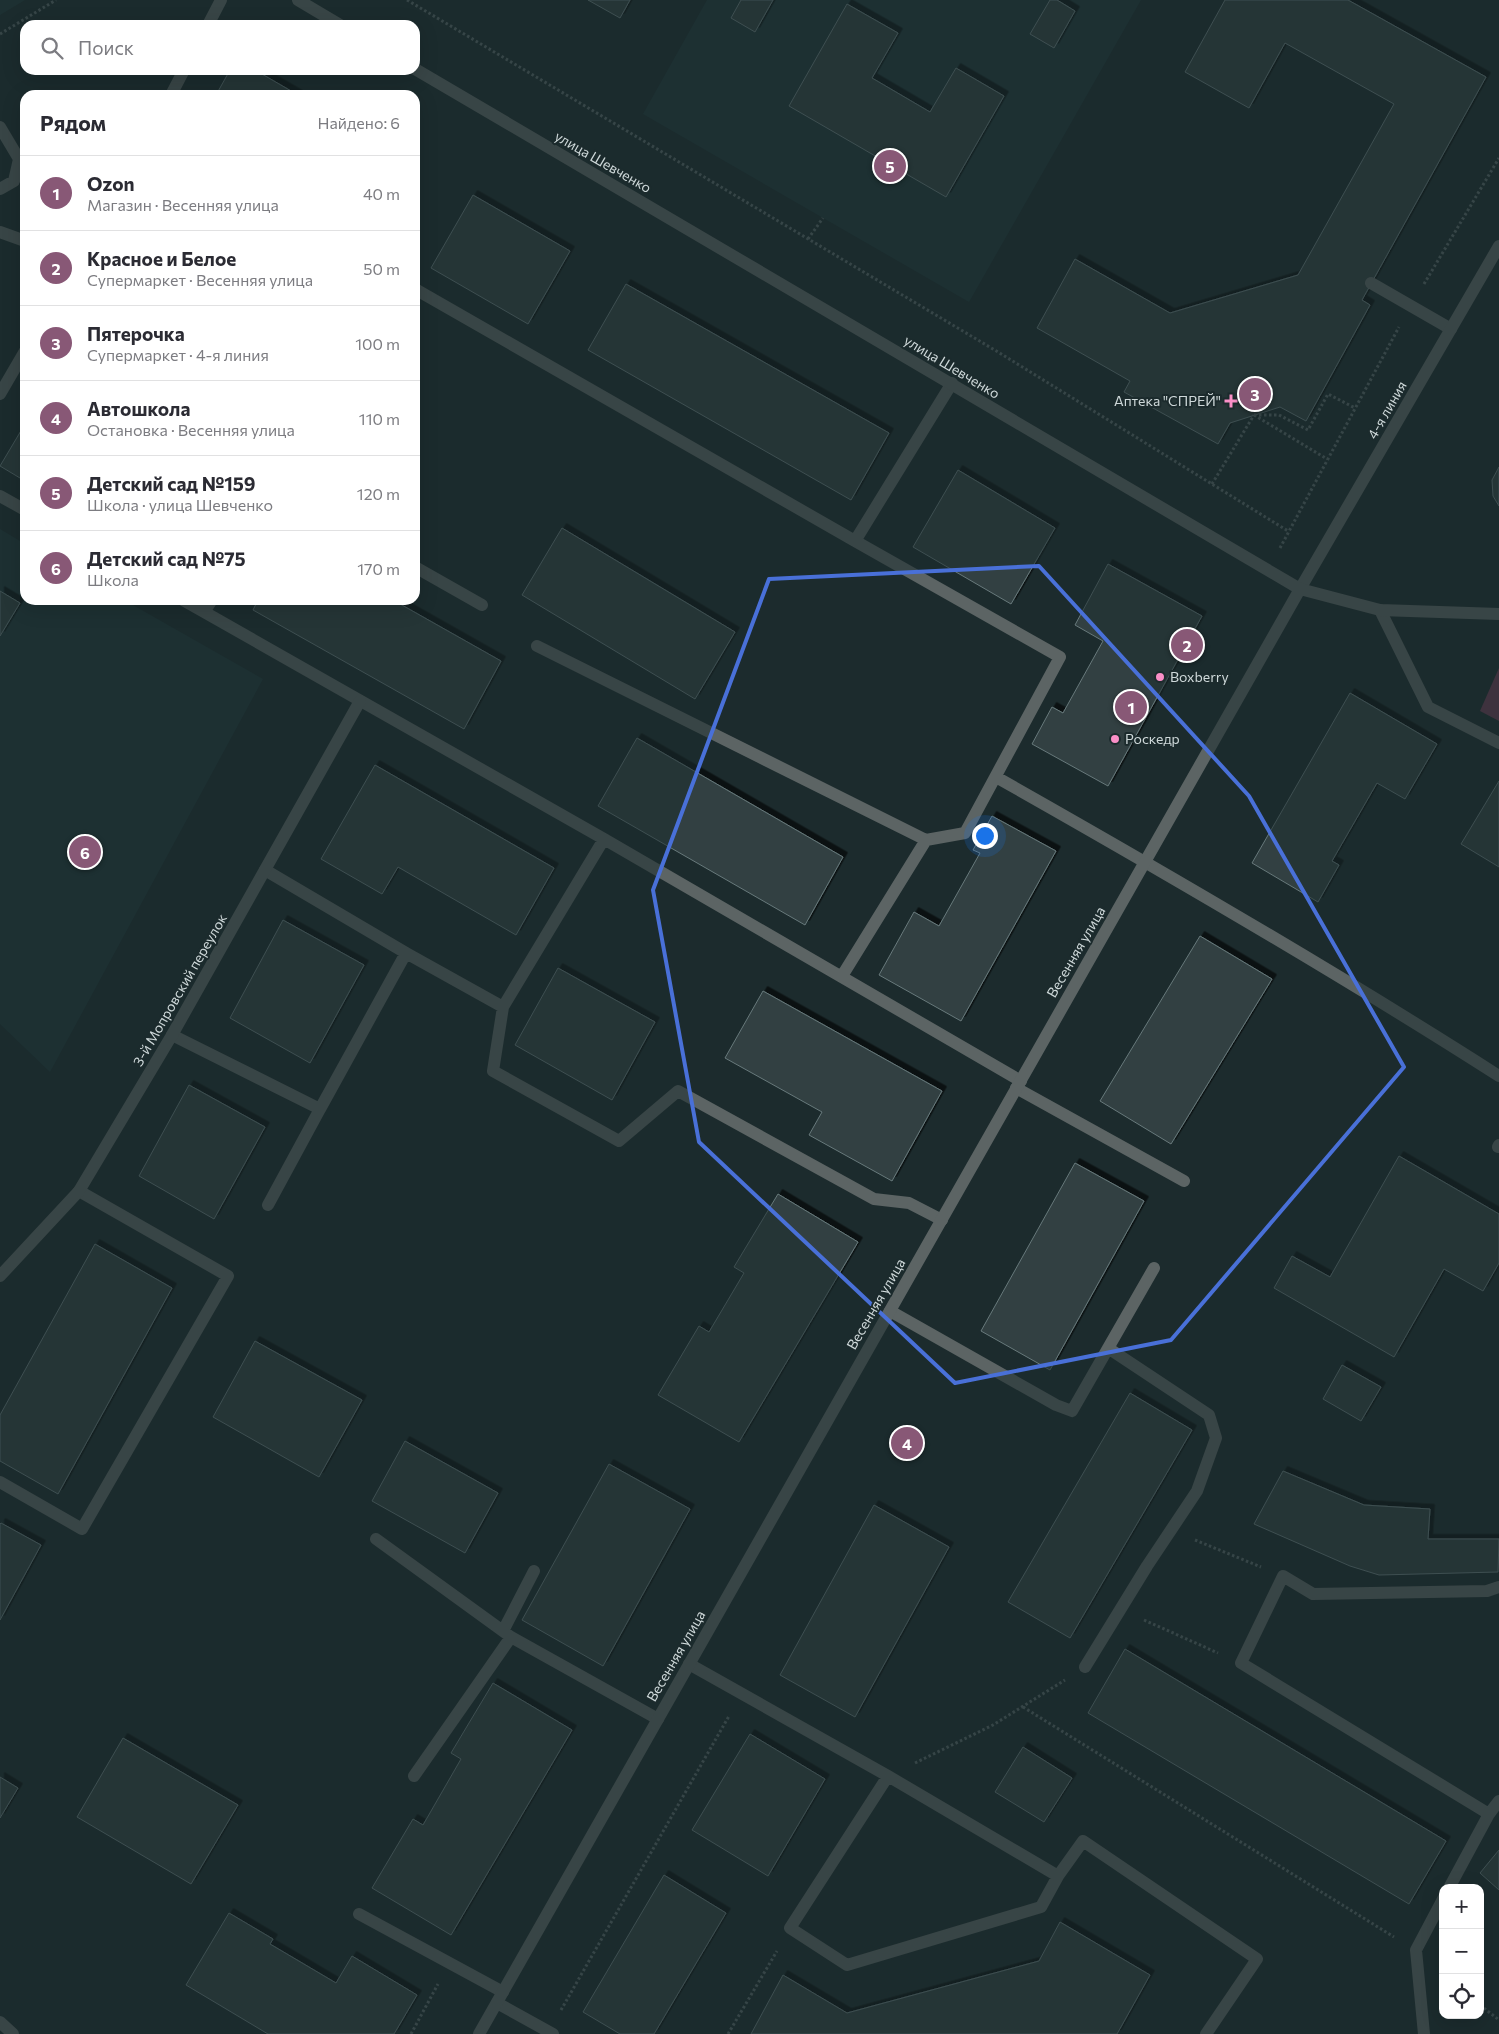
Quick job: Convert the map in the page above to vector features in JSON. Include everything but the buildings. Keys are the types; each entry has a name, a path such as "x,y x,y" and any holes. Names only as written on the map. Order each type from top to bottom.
{"street":[{"path":"211,20 221,0"},
{"path":"298,0 332,20"},
{"name":"улица Шевченко","path":"420,72 1300,589 1380,610 1499,614"},
{"path":"174,90 181,75"},
{"path":"0,127 18,160 14,181 0,189"},
{"path":"0,232 20,239"},
{"name":"4-я линия","path":"1300,589 1499,246"},
{"path":"1371,283 1450,329"},
{"path":"420,292 1060,657 965,834 926,840 537,646"},
{"path":"0,394 20,360"},
{"path":"855,541 952,383"},
{"path":"0,496 20,507"},
{"path":"420,570 482,605"},
{"name":"Весенняя улица","path":"479,2034 1300,589"},
{"path":"192,605 842,976 1184,1182"},
{"path":"204,612 209,605"},
{"path":"1380,610 1428,707 1499,743"},
{"name":"3-й Мопровский переулок","path":"0,1276 79,1191 172,1035 360,701"},
{"path":"996,777 1145,861 1312,960 1499,1076"},
{"path":"604,839 503,1007 493,1071 619,1140 678,1091 874,1199 909,1203 942,1220"},
{"path":"842,976 926,840"},
{"path":"265,870 406,953 503,1007"},
{"path":"268,1205 406,953"},
{"path":"172,1035 320,1109"},
{"path":"0,1482 82,1529 228,1276 79,1191"},
{"path":"890,1311 1056,1404 1072,1411 1154,1268"},
{"path":"1085,1667 1197,1491 1216,1438 1209,1415 1108,1348"},
{"path":"376,1539 507,1634 658,1719"},
{"path":"414,1776 507,1634 534,1571"},
{"path":"1489,1814 1241,1663 1283,1576 1313,1594 1487,1591 1499,1587"},
{"path":"689,1664 888,1776 1058,1876"},
{"path":"888,1776 790,1928 847,1965 1041,1907 1058,1876 1083,1841 1257,1959 1206,2034"},
{"path":"1451,1884 1489,1814 1499,1801"},
{"path":"1424,2034 1416,1950 1439,1907"},
{"path":"359,1914 449,1963 551,2033"},
{"path":"0,2022 13,2034"}],"path":[{"path":"23,20 56,0"},
{"path":"407,0 998,352 1288,531"},
{"path":"0,34 20,22"},
{"path":"1268,570 1410,306 1499,158"},
{"path":"808,239 823,218"},
{"path":"1254,415 1279,415 1308,430 1328,394 1355,408"},
{"path":"1212,484 1254,415"},
{"path":"1254,415 1327,459"},
{"path":"1171,1530 1283,1576"},
{"path":"1120,1610 1241,1663"},
{"path":"888,1776 993,1725 1085,1667"},
{"path":"551,2033 742,1694"},
{"path":"1022,1707 1416,1950"},
{"path":"728,2034 790,1928"},
{"path":"411,2034 449,1963"},
{"path":"1484,2007 1499,2020"}],"highlighted area":[{"path":"1039,566 1249,796 1404,1067 1171,1340 955,1383 699,1142 653,890 769,579"}],"shaded area":[{"path":"0,0 25,0 0,15"},
{"path":"707,0 1141,0 969,302 643,114"},
{"path":"0,529 20,541 20,605 133,605 263,679 50,1072 0,1024"},
{"path":"1499,668 1499,721 1480,711"}],"place":[{"name":"Детский сад №159","path":"890,166"},
{"name":"Пятерочка","path":"1255,394"},
{"name":"Аптека \"СПРЕЙ\"","path":"1231,401"},
{"name":"Красное и Белое","path":"1187,645"},
{"name":"Boxberry","path":"1160,677"},
{"name":"Ozon","path":"1131,707"},
{"name":"Роскедр","path":"1115,739"},
{"name":"Детский сад №75","path":"85,852"},
{"name":"Автошкола","path":"907,1443"}]}
